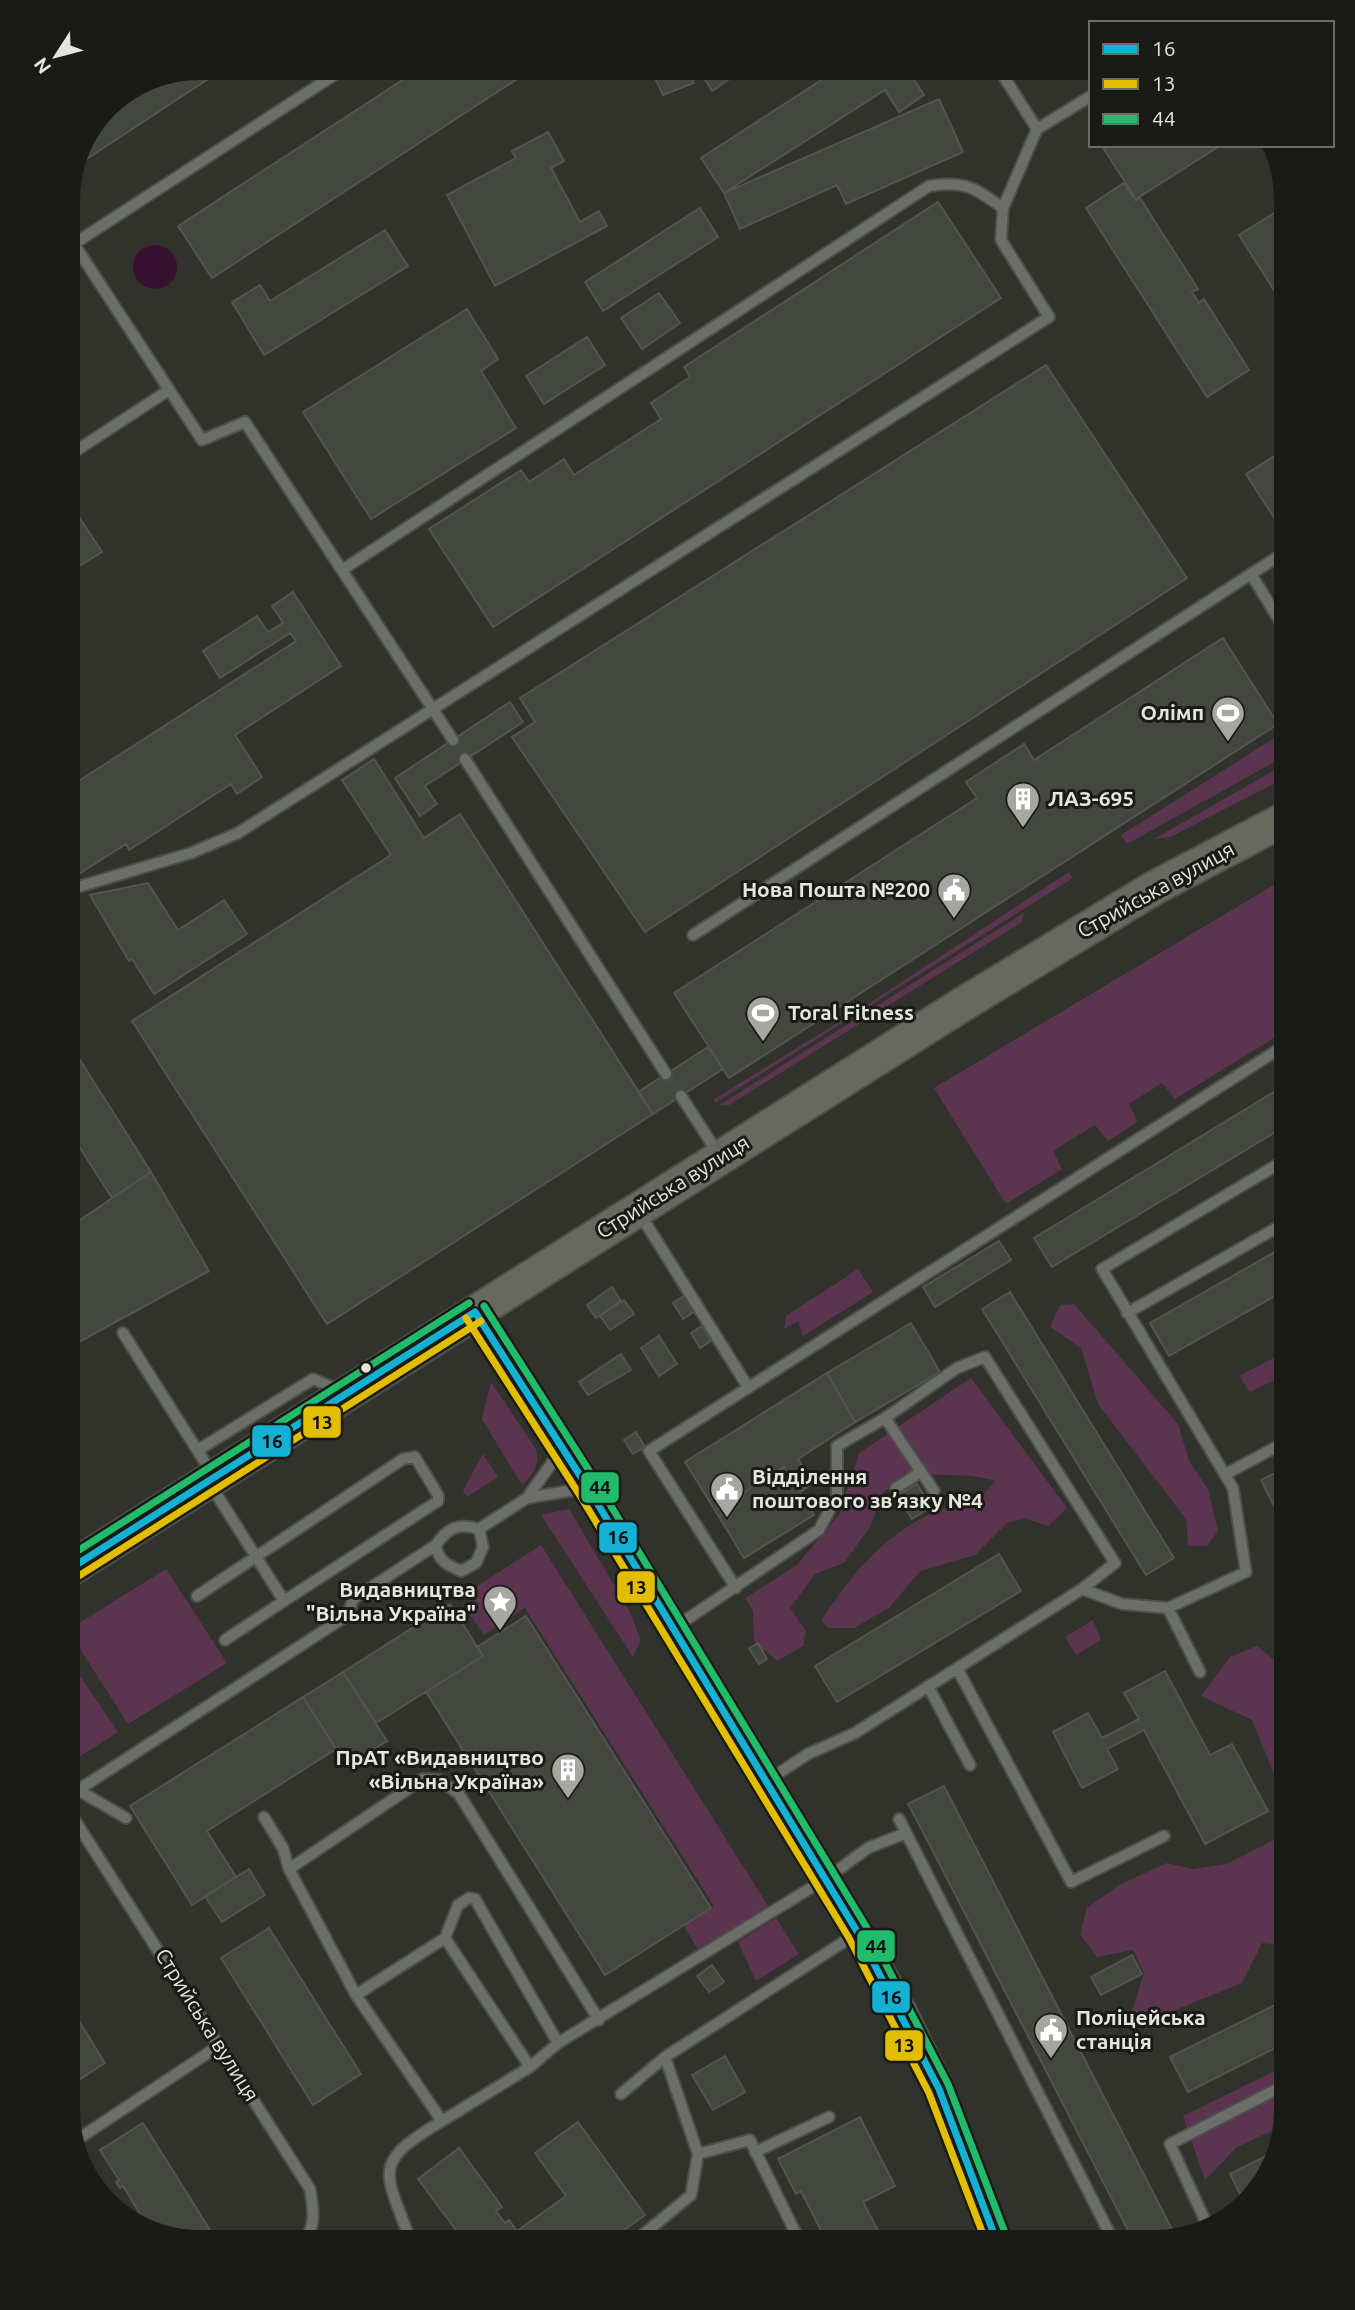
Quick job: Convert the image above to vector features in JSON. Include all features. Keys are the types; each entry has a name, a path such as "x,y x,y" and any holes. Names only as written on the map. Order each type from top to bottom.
{"main road":[{"name":"Стрийська вулиця","path":"80,1561 207,1470 348,1393 1094,923 1274,825"},
{"path":"475,1312 563,1447 859,1933 901,2009 939,2089 992,2230"}],"lane":[{"path":"81,240 326,80"},
{"path":"1007,81 1037,129"},
{"path":"81,886 191,853 238,833 1049,317 1001,240 1003,208 1037,129 1089,97"},
{"path":"342,570 929,186 950,183 975,187 1003,208"},
{"path":"81,261 202,440 245,422 453,740"},
{"path":"81,448 169,390"},
{"path":"693,935 1274,559"},
{"path":"1251,574 1274,612"},
{"path":"465,759 666,1074"},
{"path":"736,1588 649,1451 1274,1052"},
{"path":"681,1096 720,1157"},
{"path":"1082,1590 1122,1604 1168,1608 1246,1572 1241,1521 1233,1488 1102,1269 1274,1167"},
{"path":"637,1209 748,1387"},
{"path":"1126,1313 1274,1229"},
{"path":"123,1333 284,1601"},
{"path":"674,1628 819,1530 836,1496 837,1446 886,1418 957,1368 985,1357 1115,1563 1082,1590 855,1733 808,1754 768,1780"},
{"path":"886,1418 934,1491"},
{"path":"479,1529 527,1498 563,1447"},
{"path":"1226,1474 1274,1448"},
{"path":"197,1596 403,1459 415,1457 438,1495 438,1501 225,1640"},
{"path":"896,1488 921,1472"},
{"path":"527,1498 588,1488"},
{"path":"80,1789 348,1615 353,1599 436,1545 445,1531 463,1524 479,1529"},
{"path":"436,1545 439,1557 461,1571 477,1563 483,1547 479,1529"},
{"path":"1168,1608 1200,1672"},
{"path":"957,1668 1071,1882 1164,1836"},
{"path":"928,1686 970,1765"},
{"path":"289,1869 423,1779 439,1780 459,1794 599,2020"},
{"path":"80,1791 126,1818"},
{"path":"264,1817 283,1848 289,1869 356,1996 442,2121"},
{"path":"899,1819 1108,2230"},
{"name":"Стрийська вулиця","path":"80,1828 310,2189 314,2211 310,2229"},
{"path":"407,2229 389,2179 391,2161 401,2147 530,2067 558,2043 827,1878 868,1847 906,1833"},
{"path":"356,1996 445,1938 458,1905 469,1898 475,1899 558,2043"},
{"path":"621,2094 665,2057 724,2025 859,1933"},
{"path":"445,1938 530,2067"},
{"path":"84,2135 220,2045"},
{"path":"649,2229 691,2195 698,2154 665,2057"},
{"path":"1204,2218 1170,2144 1274,2091"},
{"path":"755,2152 828,2117"},
{"path":"698,2154 750,2140 794,2230"}],"shaded area":[{"path":"155,245 170,252 177,267 170,282 155,289 140,282 133,267 140,252"},
{"path":"1274,738 1274,762 1127,844 1121,835"},
{"path":"1274,770 1274,784 1170,837 1154,839"},
{"path":"1069,872 1073,878 715,1103 714,1099 865,1006"},
{"path":"1274,885 1274,1038 1175,1099 1162,1083 1129,1104 1137,1120 1135,1124 1108,1141 1095,1125 1053,1151 1062,1169 1006,1204 934,1088"},
{"path":"1024,913 1022,922 729,1105 718,1106"},
{"path":"858,1269 873,1292 803,1336 798,1321 784,1329 786,1316"},
{"path":"1074,1304 1178,1424 1189,1461 1208,1489 1218,1531 1207,1546 1188,1546 1186,1519 1098,1404 1081,1348 1050,1327 1060,1305"},
{"path":"1274,1358 1274,1380 1250,1392 1239,1376"},
{"path":"971,1378 1067,1508 1048,1526 1025,1518 1007,1523 975,1555 920,1571 890,1607 854,1628 829,1628 821,1621 856,1573 884,1544 899,1532 934,1513 974,1500 995,1481 973,1476 905,1473 883,1493 870,1527 844,1563 815,1574 790,1608 806,1631 803,1646 777,1661 754,1641 753,1611 745,1598 797,1565 839,1515 859,1453"},
{"path":"491,1382 536,1449 535,1469 522,1485 482,1419"},
{"path":"483,1454 498,1477 467,1497 463,1490"},
{"path":"569,1509 629,1610 641,1640 633,1657 541,1515"},
{"path":"541,1545 768,1906 700,1953 684,1926 714,1906 525,1608 484,1635 470,1615 479,1608 468,1592"},
{"path":"166,1569 227,1663 128,1724 80,1649 80,1622"},
{"path":"1093,1620 1101,1640 1076,1655 1065,1637"},
{"path":"1257,1646 1274,1660 1274,1774 1252,1720 1201,1696 1230,1657"},
{"path":"80,1676 118,1732 80,1756"},
{"path":"1274,1840 1274,1944 1262,1943 1242,1983 1138,2025 1131,2014 1144,1973 1133,1950 1097,1957 1080,1934 1087,1908 1119,1885 1167,1863 1193,1869 1227,1864"},
{"path":"776,1918 799,1954 756,1981 738,1942"},
{"path":"1274,2071 1272,2131 1237,2147 1205,2180 1183,2116"}],"building":[{"path":"207,80 89,158 115,115 134,101 154,90 177,83"},
{"path":"402,80 515,80 212,278 178,226"},
{"path":"656,80 693,81 694,83 663,95"},
{"path":"706,81 727,81 712,91"},
{"path":"820,81 914,81 924,95 899,112 885,90 724,193 701,158"},
{"path":"939,99 963,152 846,204 837,185 740,229 724,193"},
{"path":"548,132 564,161 551,168 580,222 599,211 607,226 495,286 447,195 516,158 512,151"},
{"path":"1107,147 1218,147 1136,199 1104,149"},
{"path":"1124,183 1135,200 1140,198 1198,289 1192,292 1199,303 1204,299 1249,370 1207,397 1086,208"},
{"path":"938,202 1001,298 493,627 429,529 521,470 529,482 564,459 574,475 661,419 651,403 690,377 684,367"},
{"path":"700,208 718,237 603,311 585,282"},
{"path":"1274,213 1274,290 1239,235"},
{"path":"385,230 408,266 264,355 232,302 260,285 270,301"},
{"path":"659,293 680,323 642,349 621,318"},
{"path":"467,309 498,359 481,371 516,428 371,519 303,412"},
{"path":"587,337 605,365 544,404 526,376"},
{"path":"1046,365 1187,578 645,932 512,737 535,722 520,698"},
{"path":"1274,456 1274,518 1246,474"},
{"path":"81,520 102,552 81,565"},
{"path":"293,592 341,666 235,735 262,777 237,794 231,784 129,850 126,844 81,873 81,780 296,641 290,633 220,678 203,651 257,616 268,632 283,623 272,606"},
{"name":"ЛАЗ-695","path":"1223,638 1274,718 1274,727 729,1078 674,993 977,798 966,782 1024,744 1034,760"},
{"path":"510,702 523,722 425,786 437,804 420,816 395,778"},
{"path":"374,759 424,838 460,814 653,1114 327,1324 132,1021 391,855 342,780"},
{"path":"148,883 178,930 224,900 247,934 154,994 132,959 129,961 90,895"},
{"path":"708,1047 723,1069 653,1114 638,1092"},
{"path":"81,1061 151,1172 112,1198 81,1149"},
{"path":"1274,1092 1274,1133 1052,1267 1034,1238"},
{"path":"151,1172 209,1271 80,1341 80,1220"},
{"path":"999,1241 1011,1260 935,1307 923,1287"},
{"path":"1274,1252 1274,1296 1169,1356 1150,1323"},
{"path":"612,1287 621,1301 596,1318 587,1305"},
{"path":"1010,1292 1174,1558 1146,1575 982,1309"},
{"path":"685,1295 695,1311 683,1319 673,1303"},
{"path":"624,1300 634,1314 610,1330 600,1316"},
{"path":"911,1323 940,1372 855,1422 827,1373"},
{"path":"702,1326 711,1341 700,1348 691,1333"},
{"path":"659,1336 677,1364 659,1376 641,1348"},
{"path":"621,1354 631,1370 588,1395 579,1382"},
{"path":"827,1373 855,1422 798,1459 813,1483 800,1492 784,1467 715,1510 685,1462"},
{"path":"636,1432 645,1447 633,1454 624,1440"},
{"path":"784,1467 814,1515 744,1558 715,1510"},
{"path":"1274,1474 1274,1506 1261,1480"},
{"path":"917,1484 931,1507 912,1519 897,1496"},
{"path":"999,1554 1021,1591 837,1702 815,1666"},
{"path":"450,1604 483,1656 376,1723 343,1672"},
{"name":"ПрАТ «Видавництво «Вільна Україна»","path":"526,1616 711,1908 605,1975 426,1692 483,1656 477,1647"},
{"path":"758,1643 767,1659 759,1664 749,1648"},
{"path":"1165,1671 1210,1755 1232,1744 1268,1811 1205,1844 1144,1730 1107,1749 1118,1769 1082,1788 1053,1732 1088,1713 1102,1738 1139,1719 1124,1693"},
{"path":"343,1672 387,1741 347,1766 303,1697"},
{"path":"303,1697 336,1749 207,1831 236,1877 192,1905 130,1806"},
{"path":"944,1786 1171,2228 1128,2230 908,1804"},
{"path":"249,1869 265,1895 222,1922 205,1896"},
{"path":"269,1928 361,2074 313,2105 221,1958"},
{"path":"1132,1955 1142,1974 1101,1995 1091,1977"},
{"path":"712,1965 724,1982 709,1992 697,1976"},
{"path":"1274,2005 1274,2049 1188,2092 1170,2057"},
{"path":"80,2023 105,2063 80,2079"},
{"path":"80,2023 105,2063 80,2079"},
{"path":"725,2056 745,2092 713,2110 692,2075"},
{"path":"860,2117 895,2186 863,2202 878,2230 821,2230 801,2191 796,2194 778,2159"},
{"path":"578,2122 645,2215 625,2229 519,2229 566,2196 535,2153"},
{"path":"143,2123 209,2229 177,2227 139,2212 123,2186 120,2188 116,2182 119,2180 100,2150"},
{"path":"459,2148 502,2207 496,2211 505,2223 509,2220 516,2229 456,2229 418,2179"},
{"path":"1265,2157 1259,2170 1240,2194 1230,2174"}],"transit line":[{"name":"44","path":"80,1549 469,1303"},
{"name":"44","path":"484,1306 597,1483 867,1928 948,2084 1004,2230"},
{"name":"16","path":"475,1312 588,1488 858,1933 939,2089 992,2230"},
{"name":"16","path":"80,1562 475,1312"},
{"name":"13","path":"466,1318 579,1494 849,1938 929,2093 981,2230"},
{"name":"13","path":"80,1575 481,1321"}],"place":[{"name":"Олімп","path":"1228,743"},
{"name":"ЛАЗ-695","path":"1023,829"},
{"name":"Нова Пошта №200","path":"954,920"},
{"name":"Toral Fitness","path":"763,1043"},
{"name":"Відділення поштового зв’язку №4","path":"727,1519"},
{"name":"Видавництва \"Вільна Україна\"","path":"500,1632"},
{"name":"ПрАТ «Видавництво «Вільна Україна»","path":"568,1800"},
{"name":"Поліцейська станція","path":"1051,2060"}]}
